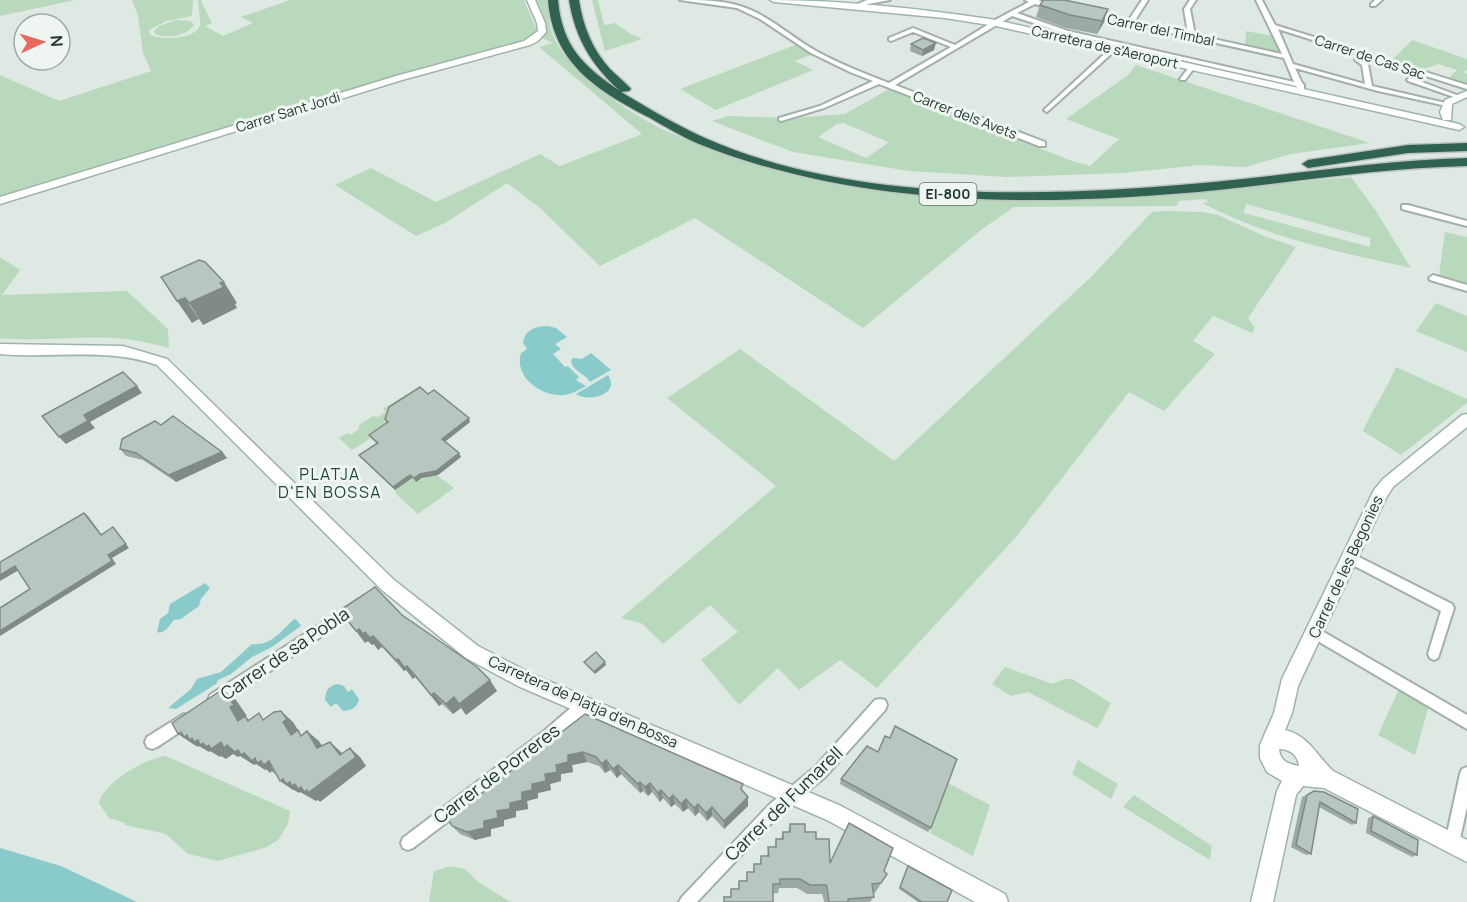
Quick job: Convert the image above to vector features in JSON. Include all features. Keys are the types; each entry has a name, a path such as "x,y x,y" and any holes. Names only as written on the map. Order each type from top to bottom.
{"highway":[{"path":"553,0 557,27 564,44 599,82 622,97"},
{"name":"EI-800","path":"565,0 571,34 581,54 599,76 622,97 670,126 745,157 814,175 897,189 995,195 1101,194 1215,186 1392,165 1467,162"},
{"name":"EI-800","path":"574,0 577,21 584,42 599,64 613,79 663,113 715,138 800,165 883,180 962,187 1072,188 1181,182 1386,158 1467,155"},
{"path":"586,0 594,35 613,79"},
{"path":"1287,170 1327,160 1374,153 1433,147 1467,147"},
{"path":"1313,174 1467,170"}],"street":[{"name":"Carrer Sant Jordi","path":"0,201 378,84 527,43 542,32 541,23 531,0"},
{"path":"683,0 708,2"},
{"path":"698,0 708,2"},
{"name":"Carretera de s'Aeroport","path":"774,0 945,15 996,23 1115,46 1432,122 1464,124"},
{"path":"854,7 867,2 887,0"},
{"path":"1130,23 1145,0"},
{"path":"1192,0 1187,9 1192,37"},
{"path":"1259,0 1274,26 1302,89"},
{"path":"1373,5 1379,0"},
{"path":"889,86 1033,1 1059,8"},
{"name":"Carrer dels Avets","path":"708,2 733,2 833,62 877,82 1042,144"},
{"name":"Carrer del Timbal","path":"1080,13 1289,61 1447,112"},
{"name":"Carretera de s'Aeroport","path":"1013,14 1066,32 1192,67 1302,89"},
{"name":"Carrer de Cas Sac","path":"1274,26 1467,87"},
{"path":"891,39 913,30 957,47"},
{"path":"1047,110 1115,46"},
{"path":"1358,60 1365,64 1369,87"},
{"path":"1183,80 1192,67"},
{"path":"1413,77 1410,80 1463,95 1447,112 1432,122"},
{"path":"781,119 822,107 877,82"},
{"path":"1447,112 1464,124"},
{"path":"1405,207 1467,224"},
{"path":"1433,278 1467,288"},
{"name":"Carretera de Platja d'en Bossa","path":"0,349 110,349 162,362 381,590 472,652 525,680 834,813 997,902"},
{"name":"Carrer de les Begonies","path":"1273,741 1283,713 1289,685 1380,494 1388,483 1467,419"},
{"path":"1349,557 1448,608 1434,654"},
{"name":"Carrer de sa Pobla","path":"152,742 381,590"},
{"path":"1315,633 1467,722"},
{"name":"Carrer de Porreres","path":"408,843 549,736 585,705"},
{"name":"Carrer del Fumarell","path":"687,902 775,809 820,772 880,705"},
{"path":"1262,902 1295,775 1306,753 1296,743 1283,713"},
{"path":"1296,743 1283,739 1273,741 1269,752 1295,775 1326,778 1460,847 1467,774"}],"green space":[{"path":"0,0 75,0 12,12 0,16"},
{"path":"132,0 193,0 192,16 166,21 149,30 150,35 162,38 185,36 197,30 200,25 198,0 203,0 201,1 212,23 205,26 223,36 253,23 241,17 290,0 524,0 537,31 525,42 0,199 0,75 59,101 151,71 143,53 138,16"},
{"path":"537,0 549,0 549,22 556,41 567,58 599,89 656,126 755,165 839,185 923,196 1008,200 1179,193 1351,177 1376,211 1411,268 1278,235 1202,203 1208,202 1205,199 1179,201 1176,206 1014,207 981,230 863,328 695,218 600,266 540,208 507,183 445,223 416,236 335,185 371,168 436,202 540,154 560,166 642,134 539,47 553,43 541,38 545,24","holes":["1246,204 1370,238 1370,247 1244,213"]},
{"path":"592,0 598,0 604,25 615,23 642,39 605,51"},
{"path":"176,20 191,21 194,25 191,29 176,36 155,34 154,31 159,26"},
{"path":"1246,31 1274,36 1282,53 1245,47"},
{"path":"1412,40 1467,59 1467,70 1463,72 1467,74 1467,85 1448,79 1457,70 1438,64 1420,70 1391,61"},
{"path":"798,44 814,54 795,61 813,70 716,110 680,89"},
{"path":"1136,65 1370,143 1291,154 1245,167 1200,165 1124,173 1006,177 909,171 793,152 712,121 728,116 790,118 845,114 891,88 1069,160 1090,166 1119,139 1066,119 1128,75","holes":["844,123 888,142 866,158 818,137 837,124"]},
{"path":"1152,212 1203,212 1218,215 1264,236 1296,247 1248,318 1255,328 1252,333 1213,316 1193,341 1215,354 1164,411 1129,392 1016,537 877,688 840,660 799,690 778,668 739,705 701,660 738,632 710,605 663,644 641,623 621,618 776,486 667,398 740,349 894,461 1092,276"},
{"path":"1445,232 1467,237 1467,285 1439,275"},
{"path":"0,257 20,270 2,295 127,291 168,329 169,348 113,338 0,338"},
{"path":"1436,303 1467,316 1467,352 1416,331"},
{"path":"1396,367 1467,399 1467,403 1401,455 1363,431"},
{"path":"407,394 410,397 385,421 390,426 352,450 339,438 347,433 351,435 359,429 359,425 373,416 378,417 386,412 383,409"},
{"path":"435,474 454,488 418,514 397,495 395,490 412,478 416,482"},
{"path":"1005,667 1053,684 1064,679 1072,679 1111,703 1098,728 1095,727 1028,692 1011,696 992,684"},
{"path":"1399,689 1429,705 1415,755 1378,735"},
{"path":"166,756 290,811 288,824 278,840 267,847 218,861 188,854 166,834 125,825 125,823 109,818 99,803 109,787 137,766"},
{"path":"1078,760 1118,784 1111,799 1072,774"},
{"path":"948,783 990,805 973,856 930,833"},
{"path":"1134,795 1212,846 1210,860 1123,807"},
{"path":"450,866 465,869 478,882 511,902 429,902 434,871"}],"water":[{"path":"548,326 556,328 567,337 555,344 561,349 553,354 579,377 576,380 586,386 573,393 558,395 543,391 529,382 521,369 521,353 527,349 523,343 526,335 535,328"},
{"path":"591,353 611,370 590,382 574,368 571,361 573,358 582,359"},
{"path":"608,375 611,382 610,387 602,395 588,398 576,394"},
{"path":"205,583 210,588 201,599 199,606 181,619 174,620 165,631 157,632 160,619 168,613 170,604"},
{"path":"294,619 301,626 272,647 252,657 231,674 218,680 216,684 176,709 168,708 191,689 197,679 221,672 252,644 271,640"},
{"path":"338,684 344,686 348,692 352,689 359,699 354,708 343,711 336,703 331,707 325,700 328,689"},
{"path":"0,848 61,866 137,902 0,902"}],"building":[{"path":"1043,0 1064,0 1108,9 1102,21 1070,15 1040,5"},
{"path":"923,38 936,43 923,50 911,44"},
{"path":"199,260 205,262 224,282 220,283 224,287 189,303 185,298 177,301 161,277"},
{"path":"123,372 137,386 84,415 88,421 59,437 42,416"},
{"path":"420,387 428,394 434,390 469,418 442,439 459,453 436,471 420,474 414,478 410,475 393,487 359,455 378,443 369,435 388,422 385,419 389,407"},
{"path":"173,416 222,452 169,475 136,453 120,449 122,439 155,421 161,425"},
{"path":"84,513 101,535 113,527 126,544 108,555 112,561 0,631 0,608 30,589 15,566 0,575 0,562"},
{"path":"375,587 402,615 477,667 490,680 459,704 454,697 446,704 434,693 431,695 407,666 405,668 373,636 370,638 359,629 356,631 343,615 347,613 344,608"},
{"path":"596,652 605,662 594,672 584,662"},
{"path":"223,689 234,705 230,707 238,721 245,716 248,721 259,713 263,720 274,712 281,711 287,719 283,722 291,735 298,730 301,736 307,731 317,748 330,742 340,755 350,748 356,757 308,793 307,790 304,792 301,787 298,789 295,784 292,786 290,782 286,784 283,779 280,781 269,761 264,765 261,761 257,763 255,758 252,761 244,753 241,755 238,750 235,752 227,745 224,748 221,742 211,749 209,745 206,747 203,743 200,745 198,740 194,742 192,738 189,740 187,735 184,737 181,732 178,734 172,723"},
{"path":"585,714 743,784 741,789 748,797 724,821 712,807 706,813 698,804 694,808 686,799 681,804 673,795 669,799 661,790 658,793 650,783 645,787 640,782 638,784 618,765 613,769 606,760 602,764 596,757 583,752 568,755 568,762 556,765 557,772 545,774 546,781 532,784 532,790 522,792 522,800 510,803 510,809 497,811 498,818 484,821 484,828 467,832 452,826 448,819 521,763 519,760 535,748 537,751"},
{"path":"895,726 957,759 931,828 841,779 867,746 878,752 885,736 890,738"},
{"path":"1314,791 1324,792 1358,809 1356,823 1320,802 1311,854 1296,845 1307,795"},
{"path":"1373,816 1418,840 1417,855 1371,831"},
{"path":"849,823 893,848 884,871 887,874 881,883 872,884 874,897 848,899 848,902 829,902 826,885 810,885 800,879 780,879 780,884 773,884 773,902 724,902 724,897 731,897 731,889 739,889 739,881 747,881 747,872 754,872 754,864 761,864 761,856 769,856 768,847 776,847 776,839 783,839 783,832 790,832 790,824 805,824 805,832 816,832 816,839 829,839 830,863"},
{"path":"908,866 952,890 947,902 922,902 900,887"}],"district":[{"name":"PLATJA D'EN BOSSA","path":"330,483"}]}
